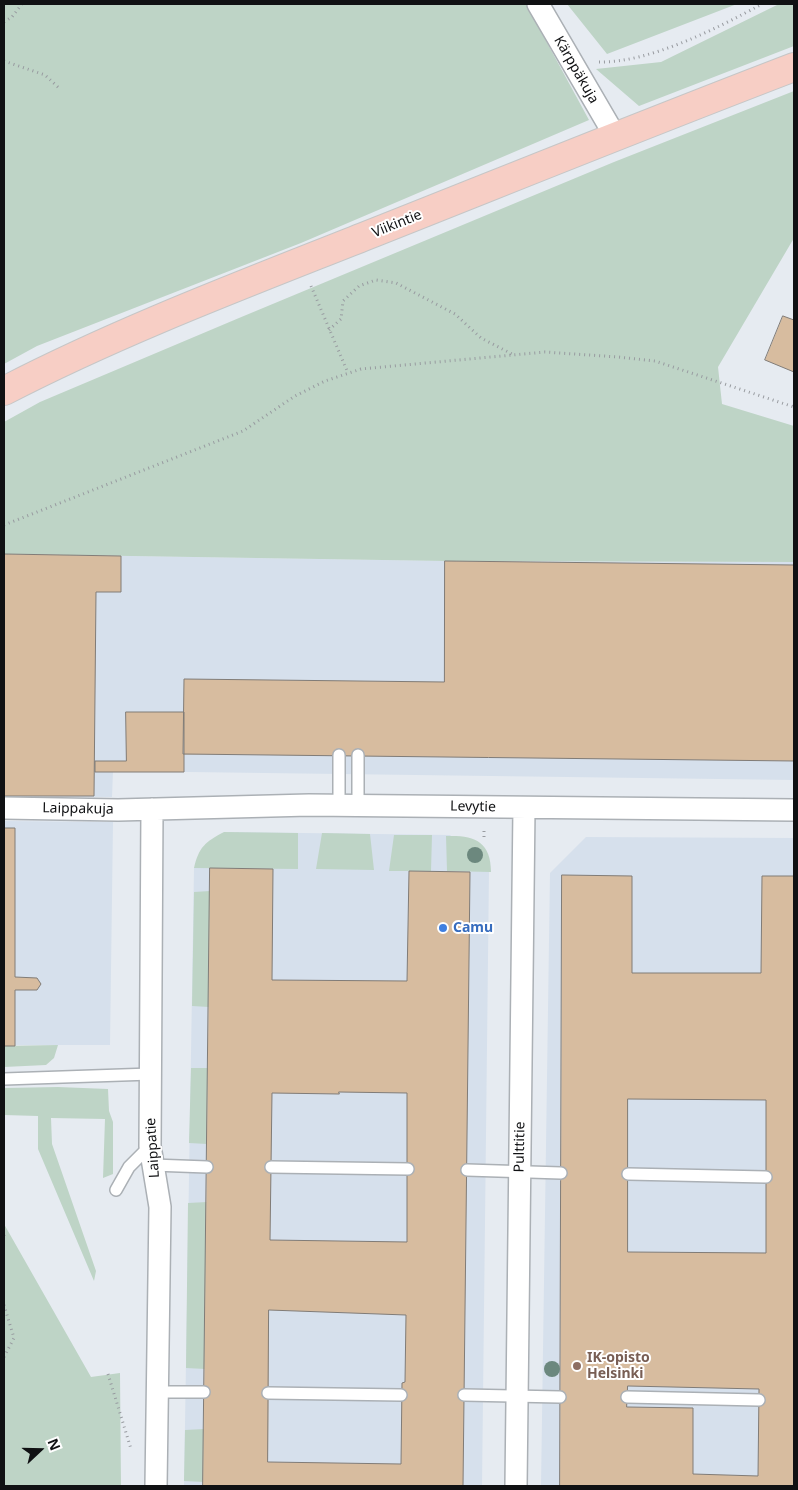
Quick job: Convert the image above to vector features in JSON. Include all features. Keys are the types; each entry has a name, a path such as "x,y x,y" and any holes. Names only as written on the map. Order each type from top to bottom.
{"main road":[{"name":"Viikintie","path":"4,391 96,347 301,262 614,136 794,67"}],"street":[{"name":"Kärppäkuja","path":"538,4 614,136"},
{"name":"Levytie","path":"152,809 348,806 794,810"},
{"name":"Laippakuja","path":"4,808 152,809"},
{"name":"Pulttitie","path":"516,1486 524,808"},
{"name":"Laippatie","path":"152,809 152,1156 160,1207 156,1486"}],"lane":[{"path":"339,755 348,806"},
{"path":"348,806 358,756"},
{"path":"4,1079 151,1074"},
{"path":"116,1190 129,1168 152,1156 207,1167"},
{"path":"271,1168 408,1169"},
{"path":"467,1170 561,1173"},
{"path":"628,1174 766,1176"},
{"path":"157,1392 204,1392"},
{"path":"268,1393 401,1395"},
{"path":"464,1395 560,1397"},
{"path":"627,1397 759,1400"}],"path":[{"path":"4,22 12,17 22,4"},
{"path":"593,61 609,62 655,52 683,42 762,4"},
{"path":"4,61 45,75 59,88"},
{"path":"301,262 348,373"},
{"path":"329,330 341,319 342,301 359,286 376,280 396,283 423,295 456,314 481,338 512,354"},
{"path":"4,525 243,431 295,396 325,381 361,369 545,352 655,361 794,407"},
{"path":"4,1235 8,1232"},
{"path":"4,1305 14,1338 4,1357"},
{"path":"108,1374 131,1449"}],"shaded area":[{"path":"4,554 445,561 794,562 794,780 113,771 112,797 4,796"},
{"path":"4,821 113,822 110,1045 4,1045"},
{"path":"230,832 450,835 489,870 482,1486 184,1486 194,868"},
{"path":"586,837 794,838 794,1486 541,1486 550,873"}],"green space":[{"path":"4,4 526,4 589,120 301,243 37,346 4,364"},
{"path":"567,4 737,4 607,54"},
{"path":"779,4 794,4 794,46 639,106 596,69 661,62"},
{"path":"794,91 794,238 718,367 722,404 794,426 794,562 445,561 4,554 4,422 40,402 239,318 614,162"},
{"path":"224,832 298,833 298,869 194,868 198,855 204,846"},
{"path":"322,833 370,834 374,870 316,869"},
{"path":"394,835 432,835 431,871 389,871"},
{"path":"446,836 465,837 479,842 488,853 491,872 447,871"},
{"path":"210,891 209,1007 192,1006 194,892"},
{"path":"58,1045 54,1058 46,1065 4,1067 4,1046"},
{"path":"191,1068 208,1068 207,1144 189,1143"},
{"path":"58,1087 108,1089 109,1111 113,1122 113,1174 103,1178 105,1119 51,1118 52,1144 96,1271 94,1281 38,1149 38,1116 4,1115 4,1088"},
{"path":"207,1202 205,1369 186,1368 188,1203"},
{"path":"4,1224 91,1377 120,1373 121,1486 4,1486"},
{"path":"204,1429 204,1482 184,1481 185,1430"}],"building":[{"path":"783,316 794,320 794,372 765,360"},
{"path":"4,554 121,556 121,592 96,592 94,796 4,796"},
{"path":"445,561 794,565 794,761 183,754 184,679 444,682"},
{"path":"126,712 184,712 184,772 95,772 95,761 126,761"},
{"path":"4,828 15,828 15,977 37,978 41,984 37,990 15,990 15,1046 4,1046"},
{"path":"210,868 273,869 272,980 407,981 409,871 470,872 463,1486 203,1486","holes":["339,1092 407,1093 407,1242 270,1240 272,1093 339,1094","269,1310 406,1315 405,1382 402,1383 401,1464 268,1462"]},
{"path":"562,875 632,876 632,973 761,973 762,876 794,876 794,1486 560,1486","holes":["628,1099 766,1100 766,1253 628,1252","628,1386 759,1389 758,1476 693,1474 693,1408 627,1407"]}],"place":[{"name":"Camu","path":"443,928"},
{"name":"IK-opisto Helsinki","path":"577,1366"}]}
